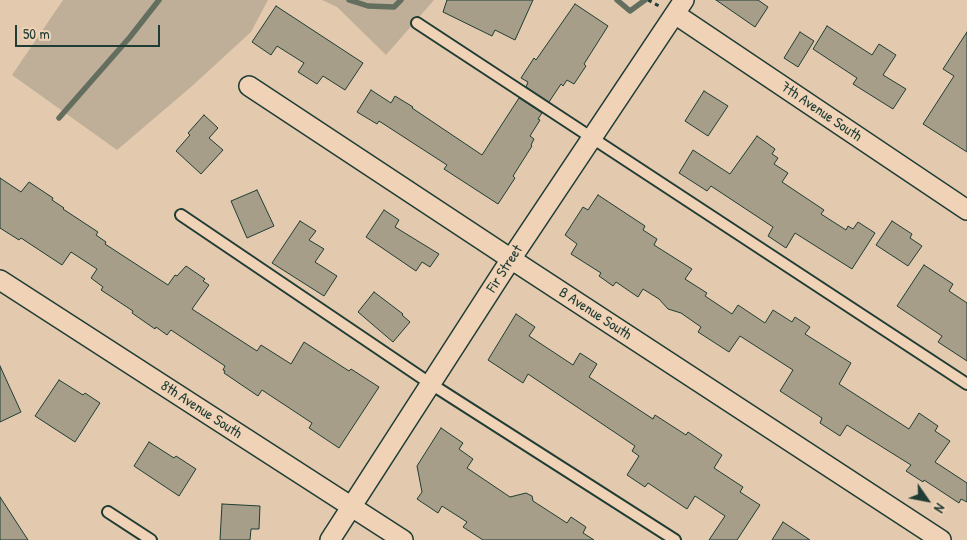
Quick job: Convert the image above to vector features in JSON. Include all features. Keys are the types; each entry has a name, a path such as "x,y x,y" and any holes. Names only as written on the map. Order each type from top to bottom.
{"street":[{"name":"Fir Street","path":"330,540 511,259 679,7"},
{"name":"7th Avenue South","path":"679,7 967,210"},
{"name":"B Avenue South","path":"249,86 941,540"},
{"name":"8th Avenue South","path":"0,280 403,540"}],"lane":[{"path":"417,23 967,384"},
{"path":"181,215 432,384 675,540"},
{"path":"108,512 152,540"}],"path":[{"path":"648,0 657,6"}],"shaded area":[{"path":"63,0 268,0 251,32 191,87 117,150 12,75"},
{"path":"322,0 434,0 386,55 337,7"}],"building":[{"path":"447,0 533,0 515,40 495,30 492,36 443,12"},
{"path":"716,0 758,0 768,7 755,27"},
{"path":"575,4 608,26 574,84 567,80 563,86 561,84 549,102 526,87 528,82 521,78 534,58 536,60"},
{"path":"276,6 363,63 345,90 323,76 317,84 298,72 304,63 277,46 271,55 252,42"},
{"path":"827,26 872,55 879,44 896,55 883,75 906,89 893,109 853,84 857,78 813,49"},
{"path":"800,32 814,41 798,67 784,58"},
{"path":"967,32 967,152 923,124 954,76 943,69"},
{"path":"371,90 391,103 395,96 482,155 519,98 542,113 530,136 534,139 532,146 513,176 515,178 498,204 444,169 447,165 379,121 377,124 357,112"},
{"path":"704,91 728,106 708,136 685,121"},
{"path":"204,115 218,128 209,138 223,150 201,174 176,151 190,135 188,133"},
{"path":"757,136 775,149 772,154 778,158 774,164 788,173 782,182 824,210 821,214 846,230 848,226 853,229 858,222 875,233 852,269 795,233 786,248 768,236 773,227 711,186 707,191 679,173 693,150 730,174"},
{"path":"0,178 21,192 29,182 53,198 52,200 63,209 98,232 96,235 106,242 105,244 168,285 175,275 177,276 186,266 205,279 203,281 209,285 192,309 257,351 261,345 291,364 304,342 349,371 351,369 379,387 339,448 309,428 312,423 262,390 258,396 224,373 225,366 171,330 167,335 132,313 133,311 101,290 103,287 91,278 97,269 71,252 62,265 21,238 19,240 0,228"},
{"path":"257,190 274,226 247,238 231,201"},
{"path":"598,195 645,226 643,230 657,239 654,245 692,269 685,279 707,293 705,296 732,314 738,305 765,323 773,310 792,322 795,317 810,327 805,334 851,363 839,384 909,429 919,413 938,426 935,431 950,441 935,462 967,483 967,502 961,499 959,503 924,480 923,482 906,471 911,465 847,425 840,436 820,423 822,418 780,391 793,370 740,336 729,352 698,332 701,327 681,313 668,309 659,299 643,289 638,297 616,282 613,286 599,276 601,273 571,254 577,244 565,235 583,207 588,210"},
{"path":"384,210 399,220 395,227 439,254 430,267 422,262 416,271 366,237"},
{"path":"300,221 316,231 309,240 324,249 315,262 337,276 324,296 272,263"},
{"path":"892,221 912,234 910,238 922,246 908,266 876,245"},
{"path":"924,265 953,284 949,291 967,303 967,361 938,342 942,336 897,306"},
{"path":"374,292 403,314 410,322 393,342 358,312"},
{"path":"516,314 535,327 529,336 573,365 580,353 597,364 589,377 653,419 655,415 686,435 688,432 722,455 714,468 743,487 740,492 760,505 737,540 709,540 725,516 695,496 687,509 648,483 645,487 627,475 639,456 632,451 635,446 528,374 523,383 488,360"},
{"path":"0,366 21,412 0,422"},
{"path":"59,380 100,403 75,442 35,416"},
{"path":"441,428 463,443 459,449 473,459 467,468 510,497 526,493 532,496 533,501 567,523 571,517 586,527 583,533 594,540 483,540 463,527 467,522 442,506 438,513 417,499 422,492 417,466"},
{"path":"149,442 196,469 179,496 134,466"},
{"path":"0,497 28,540 0,540"},
{"path":"222,504 260,506 259,529 251,529 250,540 220,540"},
{"path":"783,522 810,540 772,540"}],"waterway":[{"path":"59,118 130,37 159,0"},
{"path":"349,0 368,6 394,7 401,0"},
{"path":"617,0 630,11 645,0"}]}
